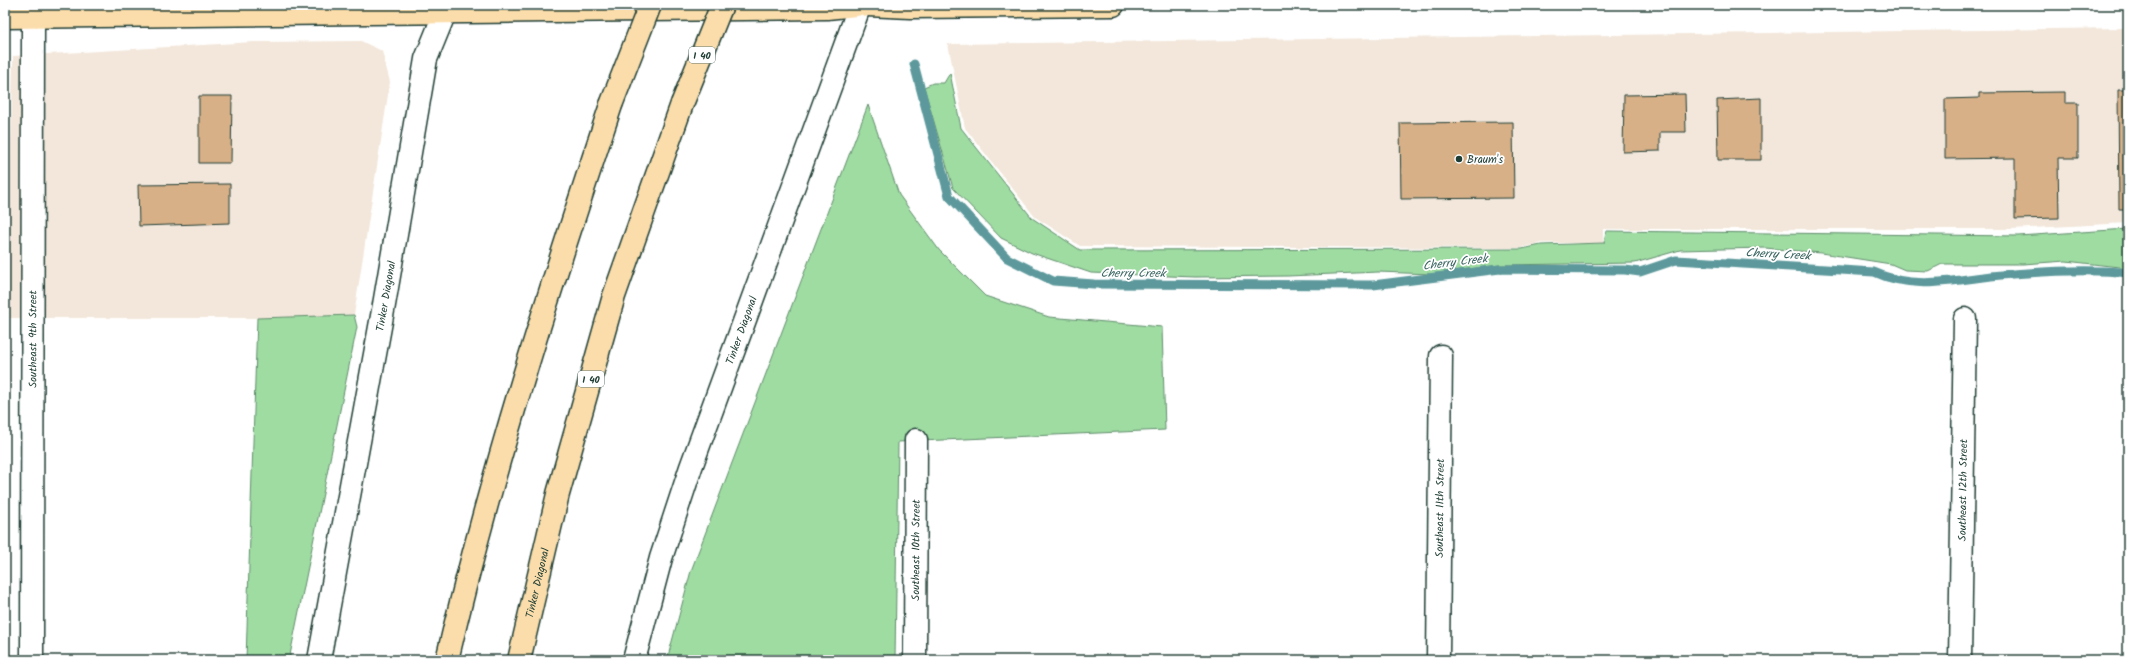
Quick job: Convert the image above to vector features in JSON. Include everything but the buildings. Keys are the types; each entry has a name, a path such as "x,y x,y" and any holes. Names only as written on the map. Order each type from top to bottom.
{"main road":[{"path":"447,660 500,456 553,281 611,105 650,5"},
{"name":"Tinker Diagonal","path":"519,660 558,494 614,296 682,104 722,5"},
{"path":"5,17 33,17 67,11 827,8 856,5"},
{"path":"867,5 910,8 1113,5"}],"street":[{"name":"Tinker Diagonal","path":"634,660 661,558 691,467 860,5"},
{"name":"Tinker Diagonal","path":"319,660 384,305 426,59 447,9"},
{"name":"Southeast 9th Street","path":"32,660 33,17"},
{"name":"Southeast 12th Street","path":"1960,660 1965,319"},
{"name":"Southeast 11th Street","path":"1438,660 1441,356"},
{"name":"Southeast 10th Street","path":"915,660 916,440"}],"shaded area":[{"path":"2128,28 2128,223 2012,229 1603,229 1603,243 1541,243 1520,248 1080,246 1035,217 965,128 948,44"},
{"path":"361,41 382,51 390,82 354,315 257,318 7,318 13,56 254,42"}],"green space":[{"path":"950,73 961,128 1032,218 1080,250 1522,249 1541,245 1604,243 1606,231 2018,236 2128,229 2128,268 2066,261 2023,264 1942,264 1928,271 1905,270 1891,264 1821,253 1765,248 1680,250 1635,263 1499,265 1431,274 1378,272 1288,276 1195,277 1091,273 1032,253 1001,238 953,188 924,87 933,83 944,83"},
{"path":"868,105 899,195 939,250 985,296 1049,317 1162,327 1165,430 898,442 895,660 667,660 691,571"},
{"path":"354,315 357,327 289,660 246,660 257,318"}],"waterway":[{"name":"Cherry Creek","path":"914,64 949,196 1007,258 1053,281 1094,284 1373,285 1500,269 1625,270 1640,272 1676,260 1874,272 1889,278 1903,281 1932,283 1991,276 2060,271 2128,273"}],"place":[{"name":"Braum's","path":"1459,159"}]}
